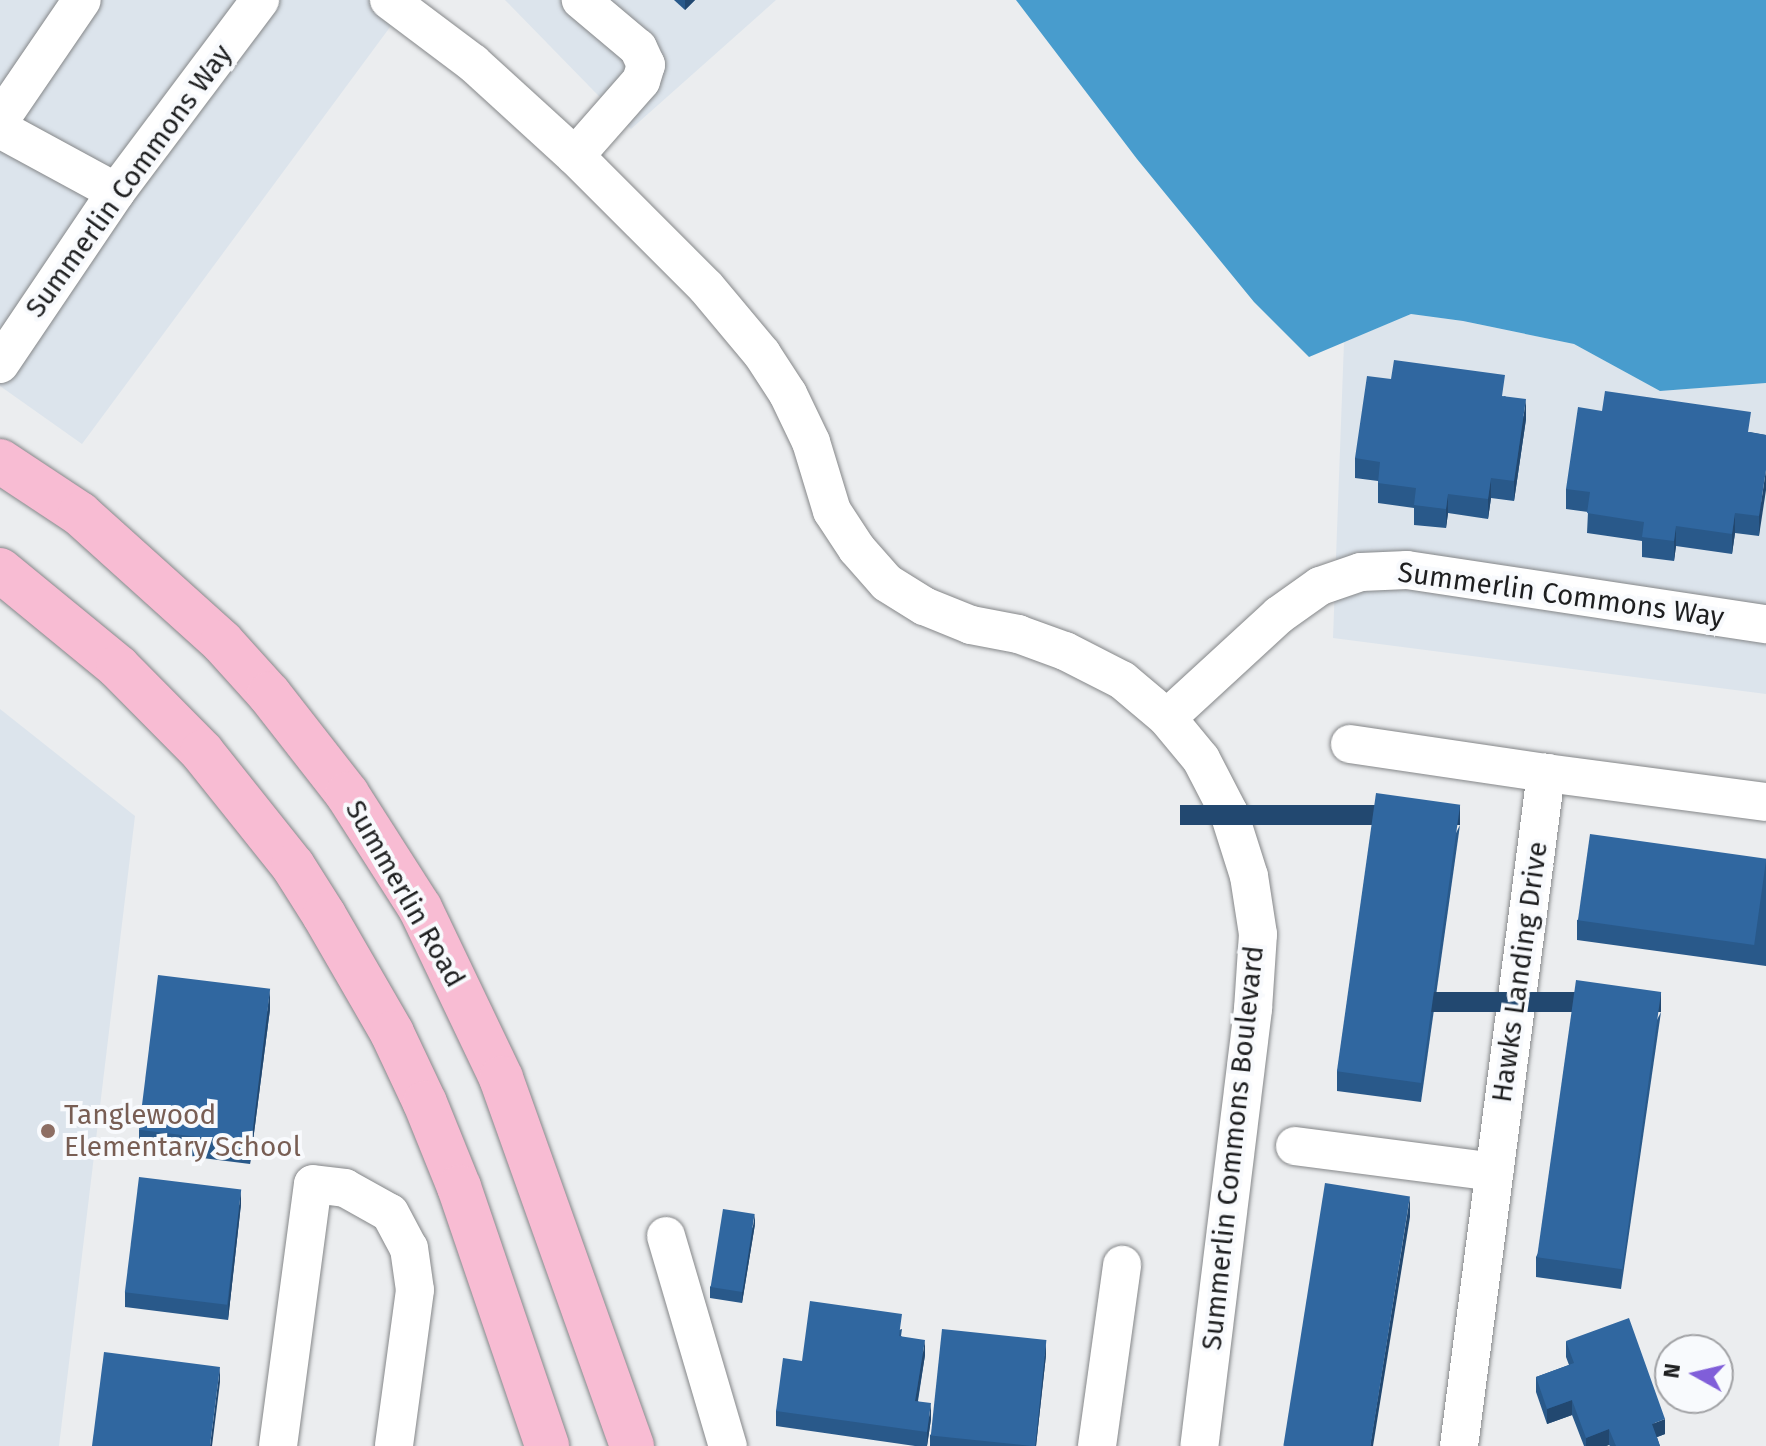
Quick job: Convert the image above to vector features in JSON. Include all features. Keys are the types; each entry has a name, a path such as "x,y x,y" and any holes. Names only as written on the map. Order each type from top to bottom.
{"main road":[{"name":"Summerlin Road","path":"0,461 80,514 222,642 269,694 347,794 412,895 451,966 501,1078 632,1446"},
{"path":"0,570 118,667 202,752 293,866 324,915 392,1033 425,1103 459,1187 547,1446"}],"street":[{"path":"0,120 82,0"},
{"name":"Summerlin Commons Way","path":"0,364 116,192 260,0"},
{"name":"Summerlin Commons Boulevard","path":"389,0 473,63 575,156 706,287 762,354 788,394 811,442 832,511 857,549 887,583 924,606 971,625 1018,634 1065,651 1122,680 1167,718 1201,759 1229,813 1249,876 1258,934 1253,1009 1199,1446"},
{"path":"575,156 641,81 646,65 638,48 581,0"},
{"path":"0,129 116,192"},
{"name":"Summerlin Commons Way","path":"1167,718 1279,615 1320,586 1361,572 1407,570 1766,624"},
{"path":"1350,744 1766,802"},
{"name":"Hawks Landing Drive","path":"1459,1446 1546,773"},
{"path":"1295,1146 1494,1172"},
{"path":"278,1446 313,1184 345,1188 390,1213 409,1248 415,1290 394,1446"},
{"path":"666,1236 728,1446"},
{"path":"1097,1446 1122,1265"}],"shaded area":[{"path":"0,0 410,0 82,444 0,386"},
{"path":"505,0 776,0 631,129"},
{"path":"1411,314 1463,321 1574,344 1660,391 1766,383 1766,694 1333,638 1344,342"},
{"name":"Tanglewood Elementary School","path":"0,709 135,816 59,1446 0,1446"}],"water":[{"path":"1016,0 1766,0 1766,383 1660,391 1574,344 1463,321 1411,314 1309,357 1254,302 1137,159"}],"building":[{"path":"1394,360 1505,375 1502,396 1526,399 1514,481 1491,478 1488,499 1448,494 1446,509 1414,505 1416,488 1378,483 1380,462 1355,458 1367,376 1391,379"},
{"path":"1605,391 1751,412 1748,432 1766,435 1766,470 1759,516 1735,513 1732,534 1676,526 1674,541 1642,537 1644,522 1587,513 1590,492 1566,489 1578,407 1602,411"},
{"path":"1376,793 1460,805 1421,1083 1337,1071"},
{"path":"1590,834 1766,859 1754,945 1578,920"},
{"path":"158,975 270,989 251,1144 139,1130"},
{"path":"1576,980 1661,992 1622,1269 1537,1257"},
{"path":"139,1177 241,1190 227,1305 125,1292"},
{"path":"1325,1183 1410,1196 1370,1446 1283,1446"},
{"path":"723,1209 755,1214 742,1292 711,1287"},
{"path":"810,1301 902,1314 899,1336 925,1340 915,1401 931,1403 927,1432 776,1411 783,1358 802,1361"},
{"path":"1629,1318 1654,1388 1654,1414 1663,1414 1665,1419 1652,1424 1660,1446 1616,1446 1609,1429 1586,1438 1572,1400 1547,1409 1536,1377 1574,1363 1566,1341"},
{"path":"942,1329 1046,1340 1035,1446 931,1435"},
{"path":"104,1352 220,1367 210,1446 92,1446"}],"place":[{"name":"Tanglewood Elementary School","path":"48,1131"}]}
